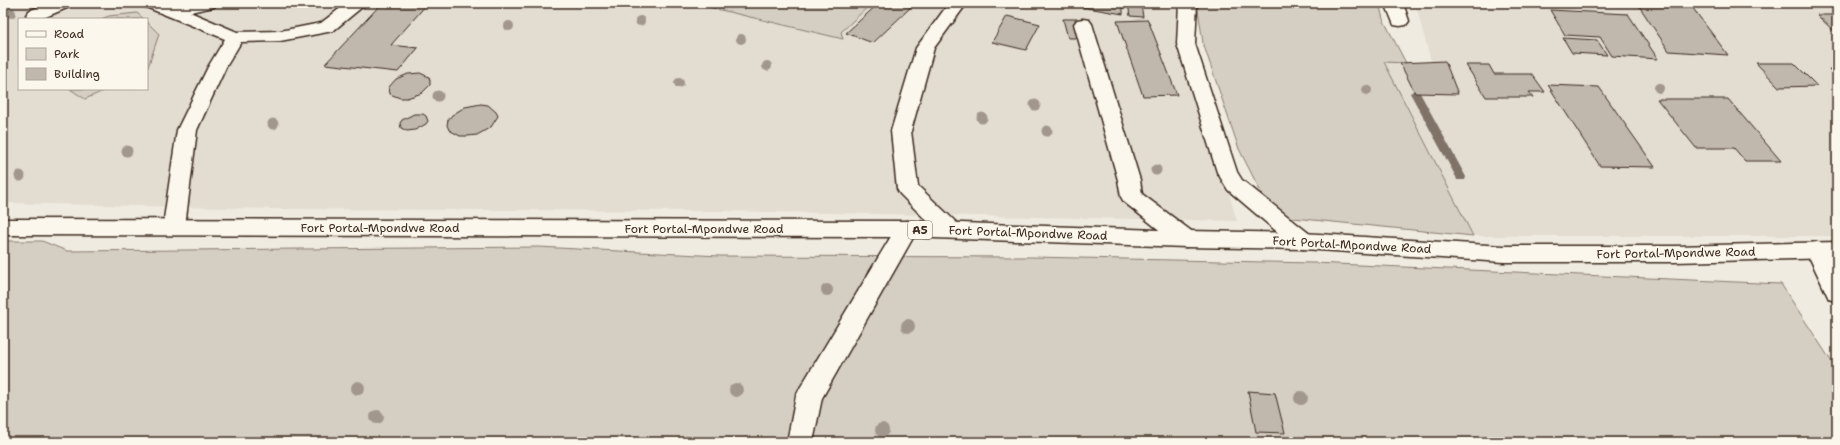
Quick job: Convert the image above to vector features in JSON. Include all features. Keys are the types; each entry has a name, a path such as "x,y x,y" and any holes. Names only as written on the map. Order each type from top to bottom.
{"main road":[{"path":"35,15 63,3"},
{"path":"152,3 235,37 280,36 328,26 358,3"},
{"path":"172,12 208,3"},
{"path":"950,230 908,189 901,131 925,48 958,3"},
{"path":"1188,3 1186,44 1227,172 1235,184 1303,241"},
{"path":"1394,3 1400,21"},
{"path":"1083,24 1129,180 1132,197 1186,239"},
{"path":"174,226 187,130 217,67 235,37"},
{"name":"Fort Portal-Mpondwe Road","path":"3,226 88,228 174,226 314,229 907,229 1186,239 1303,241 1503,254 1675,254 1827,250"},
{"path":"800,442 809,396 907,229"},
{"path":"1827,250 1837,293"}],"shaded area":[{"path":"3,3 691,3 838,37 840,32 872,3 1183,3 1191,63 1237,221 721,211 277,209 3,203"},
{"path":"1415,3 1837,3 1837,236 1473,236 1384,62 1431,61"}],"green space":[{"path":"691,3 729,3 744,9 752,3 872,3 841,32 843,39"},
{"path":"1197,3 1379,3 1383,19 1406,63 1384,62 1473,236 1273,216 1239,149 1203,43"},
{"path":"137,13 143,18 104,18"},
{"path":"148,23 159,34 148,67"},
{"path":"72,90 106,90 85,99"},
{"path":"3,241 42,241 67,251 538,247 720,256 1032,257 1314,263 1781,284 1837,370 1837,442 3,442"}],"building":[{"path":"382,3 428,3 391,45 418,48 398,72 325,64"},
{"path":"879,3 900,3 911,7 873,43 846,33"},
{"path":"1058,3 1123,3 1123,14"},
{"path":"1128,3 1141,4 1143,17 1130,16"},
{"path":"1637,3 1689,3 1728,55 1669,51"},
{"path":"1550,10 1628,14 1658,59 1612,56 1600,37 1565,35"},
{"path":"1817,15 1837,15 1837,34"},
{"path":"1007,16 1040,24 1026,50 992,42"},
{"path":"1063,19 1077,19 1082,38 1068,38"},
{"path":"1148,20 1177,95 1143,96 1117,21"},
{"path":"1563,38 1597,40 1607,55 1572,53"},
{"path":"1445,61 1458,94 1415,93 1400,63"},
{"path":"1756,63 1794,63 1817,86 1779,87"},
{"path":"1466,65 1489,65 1494,74 1532,74 1545,92 1529,92 1533,97 1486,97"},
{"path":"1829,69 1837,70 1837,78"},
{"path":"420,73 429,77 430,81 430,85 422,93 407,98 400,98 390,94 389,87 396,79 408,74"},
{"path":"1548,85 1599,87 1655,167 1600,166"},
{"path":"1657,99 1728,99 1781,161 1745,161 1734,148 1696,148"},
{"path":"481,104 488,105 496,112 498,116 491,127 477,135 468,136 460,136 449,130 447,125 448,120 452,115 465,107"},
{"path":"414,114 423,114 426,116 428,121 426,124 415,130 407,131 401,128 400,123 402,120"},
{"path":"1248,391 1275,393 1285,433 1256,432"}],"waterway":[{"path":"1415,93 1461,177"}]}
